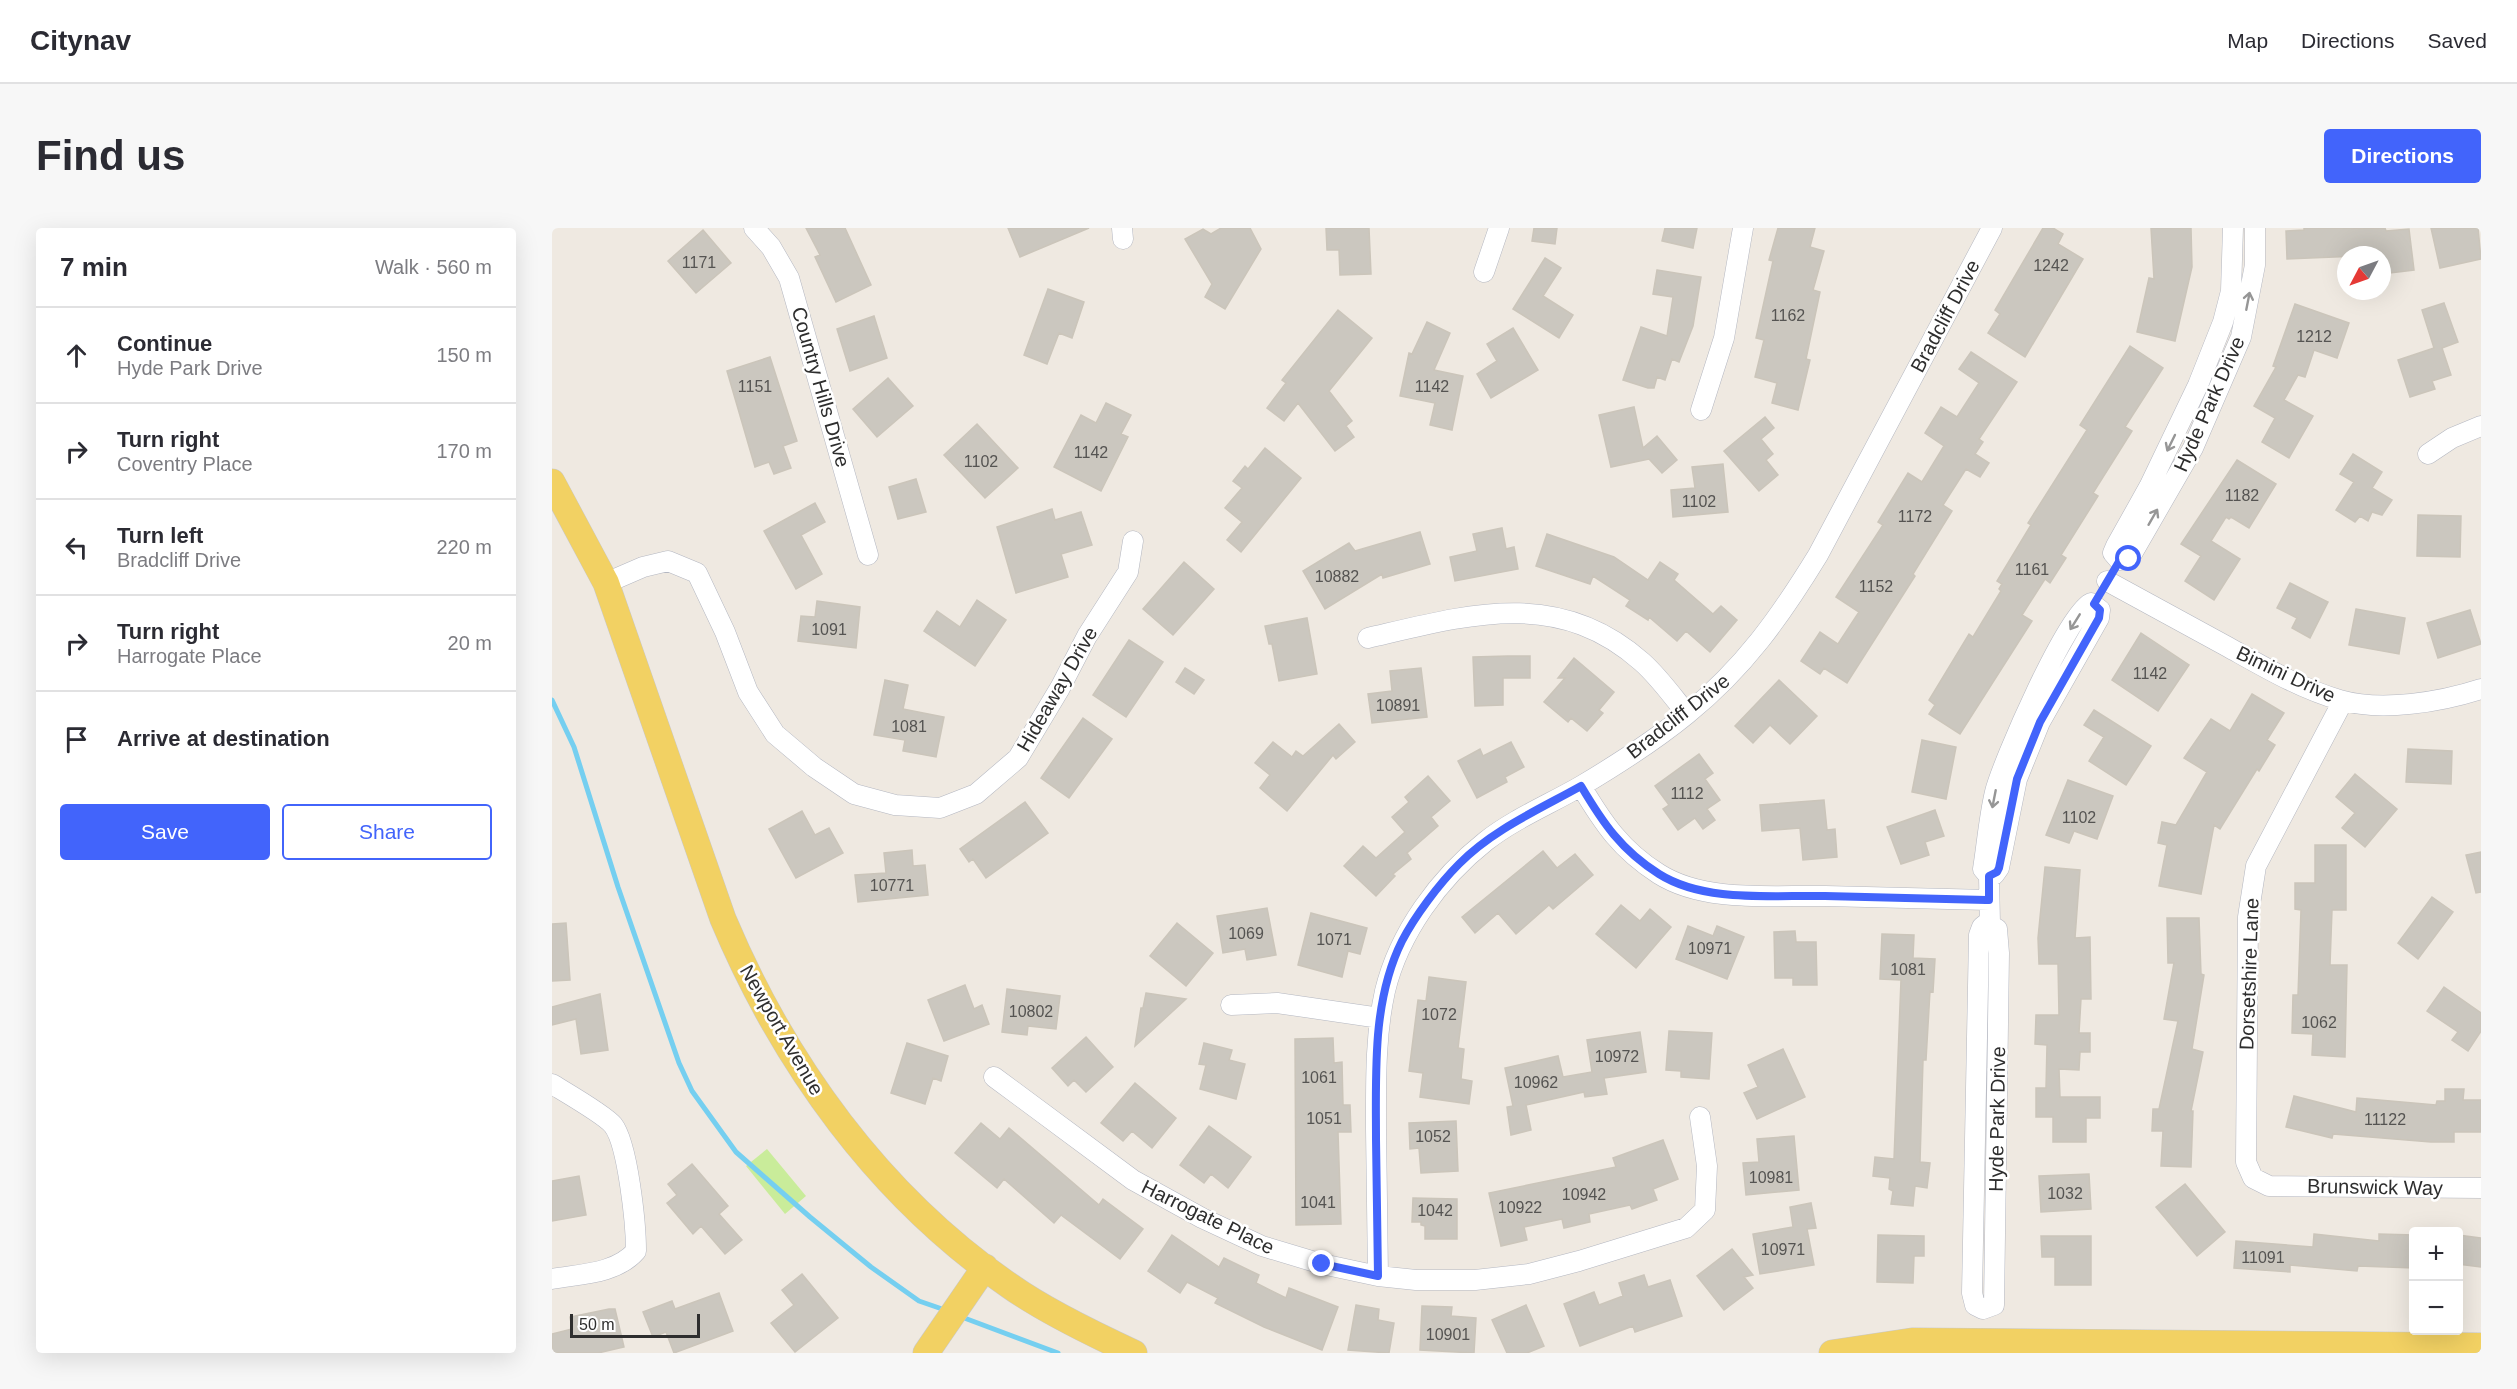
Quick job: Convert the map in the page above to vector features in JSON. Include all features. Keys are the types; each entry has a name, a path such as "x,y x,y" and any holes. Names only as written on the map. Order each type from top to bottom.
{"main road":[{"name":"Newport Avenue","path":"552,482 606,583 723,919 744,967 784,1042 828,1108 866,1154 922,1214 985,1267 1011,1287 1134,1353"},
{"path":"926,1353 985,1267"},
{"path":"1832,1353 1912,1341 1982,1340 2221,1349 2481,1346"}],"street":[{"name":"Country Hills Drive","path":"754,228 771,248 789,278 868,555"},
{"path":"1484,272 1499,228"},
{"path":"1701,410 1724,338 1743,228"},
{"name":"Bradcliff Drive","path":"1378,1276 1376,1076 1380,1018 1386,989 1402,941 1429,901 1459,864 1487,840 1581,786 1650,742 1687,714 1732,673 1768,632 1818,555 1992,228"},
{"name":"Hyde Park Drive","path":"2120,560 2113,553 2116,546 2149,488 2198,385 2223,322 2231,291 2233,228"},
{"name":"Hyde Park Drive","path":"2120,560 2129,559 2193,448 2241,337 2255,265 2255,228"},
{"path":"2428,454 2452,438 2481,426"},
{"name":"Hideaway Drive","path":"606,583 643,567 668,561 697,573 725,632 748,692 775,734 814,767 854,794 895,805 940,808 976,794 1018,758 1060,688 1087,636 1128,572 1133,541"},
{"name":"Hyde Park Drive","path":"1982,1340 1983,1309 1994,1305 1995,1294 1999,953 1997,929 1990,924 1989,876 1997,872 1999,868 2017,779 2040,722 2099,618 2100,610 2094,604 2120,560"},
{"name":"Bimini Drive","path":"2107,581 2267,669 2343,700 2388,705 2426,702 2481,689"},
{"path":"1368,638 1454,618 1501,612 1551,615 1595,629 1618,643 1644,664 1687,714"},
{"name":"Dorsetshire Lane","path":"2269,1186 2253,1178 2246,1162 2248,917 2256,866 2343,700"},
{"path":"1581,786 1614,838 1631,854 1660,875 1694,888 1739,894 1989,900"},
{"path":"1231,1005 1277,1003 1380,1018"},
{"name":"Harrogate Place","path":"994,1077 1132,1180 1202,1218 1262,1246 1322,1264 1378,1276 1416,1280 1475,1280 1529,1274 1579,1262 1686,1228 1706,1210 1707,1166 1700,1117"},
{"path":"552,1084 613,1124 623,1145 636,1236 636,1251 626,1263 552,1279"},
{"name":"Brunswick Way","path":"2269,1186 2481,1188"}],"green space":[{"path":"767,1149 806,1196 785,1214 746,1166"}],"building":[{"path":"806,228 845,228 871,285 836,302 815,257 820,255"},
{"path":"1008,228 1089,228 1020,257"},
{"path":"1221,228 1250,228 1261,249 1225,309 1205,297 1212,284 1185,239 1203,229 1211,234"},
{"path":"1326,228 1369,228 1371,274 1340,275 1339,250 1327,250"},
{"path":"1534,228 1557,228 1555,244 1532,241"},
{"path":"1665,228 1697,228 1693,248 1662,241"},
{"path":"1778,228 1815,228 1810,247 1824,251 1813,290 1820,292 1806,359 1810,360 1798,410 1772,403 1777,383 1755,377 1764,340 1756,338 1773,261 1769,260"},
{"path":"2043,228 2053,228 2063,234 2058,244 2083,259 2025,357 1988,333 2000,314 1995,310"},
{"path":"2151,228 2191,228 2192,267 2175,341 2137,332 2149,278 2154,279"},
{"path":"2304,228 2385,228 2386,231 2409,229 2414,270 2391,273 2391,246 2337,246 2337,257 2287,259 2286,231 2304,230"},
{"path":"2431,228 2478,228 2481,259 2440,268"},
{"path":"703,230 731,263 696,293 668,261"},
{"path":"1545,258 1561,268 1543,296 1573,315 1559,338 1513,309"},
{"path":"1657,270 1701,277 1693,326 1679,362 1672,359 1665,380 1657,377 1654,388 1648,388 1623,380 1641,327 1667,336 1673,297 1653,294"},
{"path":"1048,289 1084,302 1072,338 1059,333 1047,364 1024,355"},
{"path":"2444,303 2458,342 2442,348 2451,375 2432,381 2435,389 2410,397 2398,360 2434,348 2422,310"},
{"path":"2295,304 2349,323 2337,358 2314,350 2305,377 2298,375 2284,400 2313,416 2289,458 2262,442 2275,418 2254,406 2276,367 2273,366"},
{"path":"1338,310 1372,338 1329,391 1352,421 1346,426 1354,437 1335,451 1298,403 1284,421 1267,408 1286,383 1282,380"},
{"path":"874,316 887,358 850,371 837,329"},
{"path":"1427,322 1450,333 1434,370 1463,376 1452,430 1430,425 1435,403 1400,396 1409,353 1412,354"},
{"path":"1513,328 1538,370 1491,398 1477,374 1497,361 1487,344"},
{"path":"2130,346 2163,368 2125,427 2132,431 2093,493 2098,496 2061,555 2066,558 2050,583 2045,579 2022,615 2032,621 1960,734 1929,714 1935,705 1929,700 1969,634 1973,637 2001,591 1999,589 2002,584 1997,581 2031,525 2028,523 2087,430 2080,425"},
{"path":"1971,352 2017,382 1979,439 1983,442 1975,454 1989,463 1980,477 1966,469 1943,505 1952,511 1913,574 1915,576 1847,683 1824,668 1820,674 1801,661 1820,632 1838,644 1859,612 1836,597 1883,525 1878,522 1908,473 1922,482 1944,446 1925,433 1941,407 1957,417 1979,383 1959,369"},
{"path":"770,357 797,441 783,446 791,468 774,474 769,462 755,467 727,371"},
{"path":"888,378 913,406 877,437 853,409"},
{"path":"1106,403 1131,415 1121,434 1128,437 1101,491 1054,467 1081,415 1096,423"},
{"path":"1634,407 1643,448 1657,436 1677,460 1662,473 1649,459 1611,467 1599,415"},
{"path":"1765,417 1774,428 1761,439 1773,454 1766,460 1778,475 1759,491 1724,451"},
{"path":"977,424 1018,468 985,498 944,455"},
{"path":"1265,448 1301,478 1241,552 1227,540 1242,522 1225,508 1242,488 1233,481 1245,466 1248,469"},
{"path":"2353,454 2382,472 2372,488 2392,500 2382,515 2372,512 2368,521 2360,516 2355,522 2336,510 2354,482 2340,474"},
{"path":"2237,460 2276,484 2249,528 2231,517 2229,519 2226,517 2211,541 2240,559 2214,600 2185,581 2201,556 2181,544"},
{"path":"1723,464 1728,512 1673,517 1671,490 1695,488 1692,467"},
{"path":"916,479 926,512 898,519 889,487"},
{"path":"815,503 825,522 801,535 822,574 796,589 764,531"},
{"path":"1052,509 1055,520 1081,512 1092,545 1061,554 1068,577 1016,593 997,527"},
{"path":"2418,515 2461,516 2460,557 2417,556"},
{"path":"1502,528 1506,549 1514,547 1518,569 1455,581 1450,557 1477,551 1473,534"},
{"path":"1420,532 1430,564 1383,578 1382,574 1325,609 1303,571 1349,543 1355,551"},
{"path":"1547,534 1614,557 1648,580 1660,562 1678,574 1674,580 1713,614 1721,606 1737,620 1710,652 1686,631 1677,641 1649,617 1648,620 1626,606 1630,600 1593,576 1590,584 1536,566"},
{"path":"1184,562 1214,589 1173,635 1143,609"},
{"path":"2290,583 2328,602 2310,638 2292,628 2297,618 2277,608"},
{"path":"977,600 1006,620 975,666 924,631 937,611 960,627"},
{"path":"817,601 860,607 856,648 798,641 801,616 815,617"},
{"path":"2356,609 2405,618 2399,654 2349,645"},
{"path":"2470,610 2481,644 2438,658 2427,623"},
{"path":"1307,618 1317,674 1279,681 1272,644 1269,644 1265,626"},
{"path":"2141,633 2189,665 2158,711 2112,680"},
{"path":"1129,640 1163,662 1126,717 1093,695"},
{"path":"1530,656 1530,678 1503,678 1503,705 1475,706 1473,657"},
{"path":"1574,658 1614,692 1599,710 1603,713 1587,731 1571,718 1568,722 1544,702 1565,678 1558,678"},
{"path":"1185,668 1204,680 1194,694 1176,682"},
{"path":"1421,668 1427,717 1372,723 1368,694 1392,691 1390,671"},
{"path":"885,680 908,685 903,709 944,717 936,757 903,751 905,740 874,735"},
{"path":"1779,680 1817,716 1790,744 1770,725 1753,743 1735,726"},
{"path":"2252,694 2284,713 2267,740 2275,745 2259,771 2257,769 2220,829 2214,825 2201,894 2159,886 2167,845 2158,843 2162,822 2176,825 2207,772 2184,758 2211,719 2230,731"},
{"path":"2094,710 2151,746 2126,785 2089,761 2104,737 2084,725"},
{"path":"1083,718 1112,739 1069,798 1041,778"},
{"path":"1339,724 1355,742 1336,759 1333,755 1287,811 1260,788 1270,775 1255,763 1273,742 1292,757 1296,751 1303,756"},
{"path":"1922,740 1956,747 1946,799 1912,792"},
{"path":"1511,742 1524,767 1505,777 1507,782 1477,798 1458,761 1480,749 1483,756"},
{"path":"2408,749 2452,751 2451,784 2406,782"},
{"path":"1699,754 1713,773 1705,779 1720,800 1707,809 1715,820 1703,829 1695,818 1678,830 1663,809 1669,805 1655,786"},
{"path":"2355,774 2397,809 2365,847 2342,828 2355,813 2336,797"},
{"path":"1428,776 1450,801 1431,817 1438,826 1407,853 1411,859 1393,874 1395,876 1376,896 1344,866 1363,846 1376,858 1405,832 1392,817 1409,802 1405,797"},
{"path":"2068,780 2113,796 2097,839 2074,831 2069,843 2046,835"},
{"path":"1824,800 1827,830 1835,829 1837,857 1803,860 1800,828 1762,831 1760,805"},
{"path":"1025,802 1048,833 986,878 973,859 969,862 960,849"},
{"path":"1935,810 1944,836 1925,842 1929,855 1901,864 1887,827"},
{"path":"802,811 815,835 829,828 843,853 796,878 769,829"},
{"path":"2315,845 2346,845 2346,910 2332,910 2330,965 2347,965 2345,1057 2312,1055 2313,1034 2292,1033 2293,995 2298,995 2301,910 2295,909 2295,883 2315,883"},
{"path":"912,850 913,866 925,865 928,895 858,902 855,875 886,873 884,853"},
{"path":"1543,851 1557,868 1575,854 1593,875 1553,909 1549,905 1516,934 1498,913 1475,933 1462,917"},
{"path":"2481,852 2481,892 2476,893 2466,855"},
{"path":"2045,867 2080,870 2075,938 2090,937 2091,999 2081,999 2079,1033 2090,1033 2090,1052 2080,1052 2079,1070 2059,1069 2060,1097 2100,1097 2100,1118 2086,1118 2086,1142 2053,1142 2053,1117 2036,1117 2036,1088 2046,1088 2047,1045 2035,1044 2036,1015 2059,1015 2058,964 2039,964 2038,938"},
{"path":"2432,897 2453,912 2418,959 2398,943"},
{"path":"1621,905 1640,921 1650,909 1671,927 1636,968 1596,934"},
{"path":"1267,908 1276,955 1247,960 1245,949 1223,953 1217,916"},
{"path":"1311,913 1367,928 1360,954 1348,951 1342,977 1298,965"},
{"path":"2167,918 2199,918 2201,974 2204,975 2192,1049 2203,1052 2191,1111 2193,1111 2191,1167 2161,1166 2163,1131 2152,1131 2153,1109 2159,1109 2178,1021 2164,1019 2174,963 2168,963"},
{"path":"566,923 570,980 552,981 552,924"},
{"path":"1177,923 1213,953 1186,986 1150,956"},
{"path":"1688,926 1713,936 1717,926 1744,937 1727,979 1676,959"},
{"path":"1795,931 1796,942 1816,942 1817,985 1793,985 1793,978 1775,978 1774,932"},
{"path":"1882,934 1914,935 1913,958 1935,959 1933,992 1930,991 1926,1060 1923,1060 1920,1162 1930,1163 1927,1188 1915,1186 1913,1206 1891,1204 1893,1191 1889,1189 1890,1178 1873,1176 1875,1157 1894,1159 1901,980 1880,979"},
{"path":"1429,977 1466,982 1458,1048 1464,1049 1461,1079 1472,1081 1469,1104 1420,1097 1423,1073 1409,1071 1418,1000 1426,1001"},
{"path":"965,985 974,1009 982,1005 989,1024 944,1041 928,1000"},
{"path":"2444,987 2481,1013 2481,1031 2468,1051 2452,1040 2458,1032 2427,1011"},
{"path":"1007,989 1060,996 1056,1029 1028,1026 1027,1035 1002,1032"},
{"path":"1146,993 1186,999 1135,1046 1141,1008 1143,1008"},
{"path":"600,994 608,1050 581,1054 576,1019 552,1025 552,1007"},
{"path":"1669,1031 1712,1033 1709,1079 1681,1077 1681,1071 1666,1070"},
{"path":"1640,1032 1646,1072 1604,1078 1607,1094 1585,1097 1584,1092 1526,1105 1531,1130 1511,1135 1507,1107 1513,1106 1505,1068 1558,1056 1563,1077 1592,1072 1587,1040"},
{"path":"1086,1037 1113,1067 1086,1092 1074,1080 1068,1086 1052,1068"},
{"path":"1333,1038 1334,1063 1342,1062 1343,1105 1350,1105 1351,1132 1338,1132 1341,1224 1296,1225 1295,1039"},
{"path":"907,1043 948,1056 941,1081 933,1078 925,1104 891,1093"},
{"path":"1204,1043 1232,1050 1229,1060 1245,1064 1236,1099 1200,1089 1206,1065 1199,1064"},
{"path":"1783,1049 1805,1097 1757,1119 1744,1093 1758,1087 1748,1065"},
{"path":"1135,1083 1176,1118 1152,1148 1132,1131 1123,1141 1101,1123"},
{"path":"2445,1089 2464,1089 2463,1100 2481,1100 2481,1132 2454,1132 2454,1142 2431,1142 2333,1134 2332,1138 2286,1127 2294,1096 2356,1112 2357,1098 2436,1105 2437,1101 2445,1101"},
{"path":"1456,1121 1458,1171 1421,1173 1419,1148 1410,1149 1409,1123"},
{"path":"981,1123 1000,1139 1009,1128 1099,1205 1103,1199 1143,1229 1120,1259 1061,1215 1054,1223 1004,1179 997,1188 955,1153"},
{"path":"1209,1126 1251,1157 1228,1188 1211,1174 1204,1183 1180,1165"},
{"path":"1794,1136 1799,1190 1746,1195 1743,1163 1759,1162 1757,1139"},
{"path":"1663,1140 1678,1179 1653,1189 1657,1200 1632,1209 1630,1205 1589,1214 1590,1222 1564,1228 1562,1219 1524,1227 1527,1240 1501,1246 1489,1193 1616,1167 1613,1158"},
{"path":"692,1164 728,1206 719,1214 742,1240 725,1254 701,1226 693,1234 667,1203 677,1195 668,1184"},
{"path":"2089,1174 2091,1209 2041,1212 2039,1176"},
{"path":"579,1176 586,1215 552,1221 552,1181"},
{"path":"2185,1184 2225,1232 2197,1256 2156,1207"},
{"path":"1413,1198 1457,1199 1457,1239 1425,1239 1425,1226 1421,1225 1421,1222 1412,1222"},
{"path":"1811,1203 1816,1228 1807,1229 1814,1265 1760,1274 1753,1234 1793,1227 1790,1207"},
{"path":"2314,1234 2379,1241 2379,1234 2409,1235 2409,1268 2358,1266 2357,1271 2290,1265 2290,1272 2234,1268 2236,1241 2313,1247"},
{"path":"1172,1235 1219,1267 1224,1258 1259,1275 1256,1283 1286,1298 1289,1288 1338,1307 1322,1350 1264,1327 1215,1303 1218,1298 1187,1282 1180,1293 1148,1271"},
{"path":"1878,1235 1924,1236 1924,1256 1914,1256 1913,1283 1877,1282"},
{"path":"2041,1236 2091,1236 2091,1285 2055,1285 2055,1257 2042,1257"},
{"path":"2463,1236 2481,1238 2481,1267 2463,1265"},
{"path":"1732,1249 1753,1275 1744,1277 1753,1288 1724,1310 1697,1276"},
{"path":"802,1274 838,1318 795,1352 771,1323 794,1305 782,1290"},
{"path":"1644,1275 1648,1287 1670,1280 1682,1316 1635,1332 1633,1326 1580,1346 1564,1304 1594,1292 1599,1305 1623,1296 1619,1283"},
{"path":"719,1293 733,1331 674,1353 666,1332 653,1337 643,1312 672,1301 675,1309"},
{"path":"1356,1305 1379,1309 1378,1320 1394,1323 1389,1353 1348,1350"},
{"path":"1526,1305 1544,1346 1527,1353 1507,1353 1492,1320"},
{"path":"1422,1306 1452,1307 1451,1316 1476,1318 1474,1353 1420,1350"},
{"path":"615,1309 624,1347 598,1353 552,1353 552,1334 572,1329 570,1317"}],"waterway":[{"path":"552,700 574,747 618,887 679,1063 692,1091 736,1152 810,1217 871,1267 919,1301 945,1310"},
{"path":"959,1316 1058,1353"}],"route":[{"path":"1322,1264 1378,1276 1376,1076 1380,1018 1386,989 1402,941 1429,901 1459,864 1487,840 1581,786 1614,838 1631,854 1660,875 1694,888 1739,894 1989,900 1989,876 1994,875 1999,868 2017,779 2040,722 2099,618 2100,610 2094,604 2120,560 2129,559"}]}
